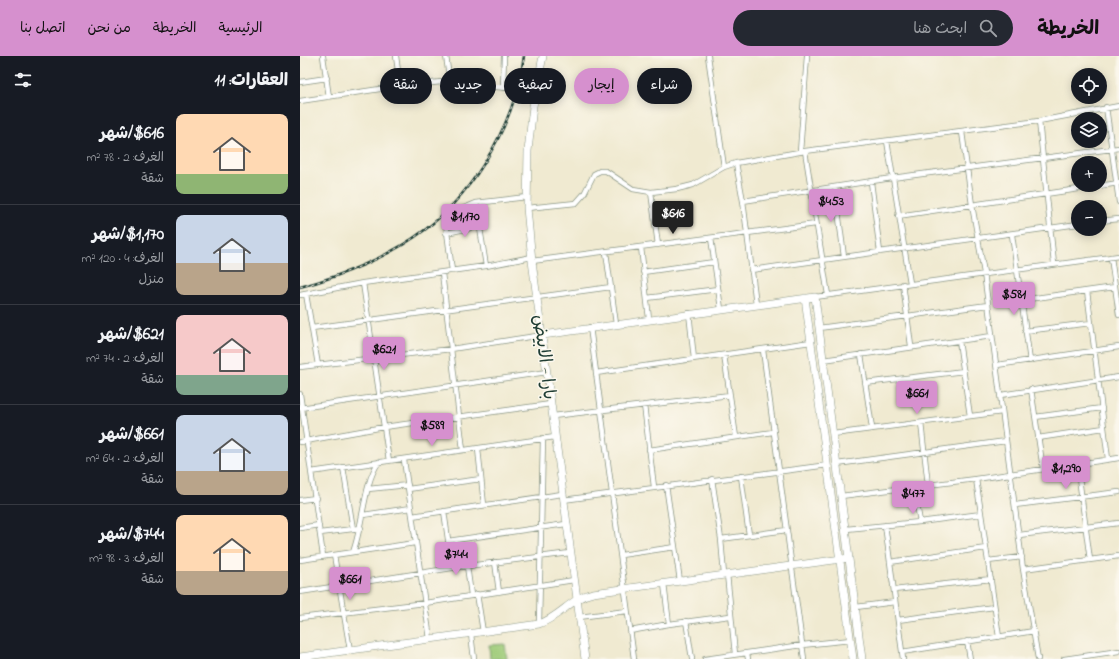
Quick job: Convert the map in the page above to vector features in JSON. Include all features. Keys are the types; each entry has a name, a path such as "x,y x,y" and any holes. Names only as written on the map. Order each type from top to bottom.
{"main road":[{"name":"بارا - الابيض","path":"541,68 543,56"},
{"name":"بارا - الابيض","path":"534,104 530,123 527,208 532,259 543,335 566,524 585,659"},
{"path":"543,335 590,327 815,296 862,659"},
{"path":"805,298 854,659"},
{"path":"300,657 328,656 350,650 540,624 559,614 576,599 584,595 624,588 680,582 850,558"}],"street":[{"path":"323,56 330,97"},
{"path":"396,56 398,68"},
{"path":"446,56 448,68"},
{"path":"496,87 503,88 504,56"},
{"path":"708,56 724,167"},
{"path":"807,56 802,152 812,190 828,295"},
{"path":"300,82 326,78"},
{"path":"300,101 380,89"},
{"path":"527,208 576,203 584,194 594,174 600,171 606,171 633,189 651,192 693,185 724,167 736,163 802,152 1039,121 1106,107 1119,106"},
{"path":"1106,107 1111,149 1118,183 1119,202"},
{"path":"1039,121 1049,228 1054,264"},
{"path":"962,132 997,365 1023,569 1038,659"},
{"path":"887,141 910,283"},
{"path":"743,201 892,178 1119,148"},
{"path":"736,163 748,233 756,304"},
{"path":"871,182 880,252"},
{"path":"898,216 1118,183"},
{"path":"835,187 844,257"},
{"path":"651,192 658,245"},
{"path":"452,271 445,216 476,203 527,197"},
{"path":"476,203 486,266"},
{"path":"1107,221 1119,219"},
{"path":"300,295 363,283 442,273 532,259 606,252 816,224"},
{"path":"752,270 978,240 1071,225"},
{"path":"446,232 480,226"},
{"path":"1012,235 1030,361"},
{"path":"711,238 721,309"},
{"path":"641,247 649,319"},
{"path":"606,252 616,324"},
{"path":"815,296 1119,256"},
{"path":"1110,257 1119,315"},
{"path":"643,272 714,262"},
{"path":"442,273 463,450"},
{"path":"363,283 388,461"},
{"path":"903,284 911,346"},
{"path":"312,328 611,287"},
{"path":"1021,300 1115,287"},
{"path":"647,298 718,289"},
{"path":"1087,291 1108,459"},
{"path":"306,294 318,365"},
{"path":"819,328 988,305"},
{"path":"689,313 694,359"},
{"path":"1025,331 1091,323"},
{"path":"590,327 634,659"},
{"path":"300,367 451,349 543,335"},
{"path":"823,360 911,346 992,336"},
{"path":"959,341 970,416"},
{"path":"596,373 811,342"},
{"path":"997,365 1119,347"},
{"path":"762,350 804,659"},
{"path":"861,354 872,428"},
{"path":"724,355 736,438"},
{"path":"865,383 964,371"},
{"path":"301,408 547,372"},
{"path":"1001,395 1031,389 1119,377"},
{"path":"1031,389 1043,469"},
{"path":"300,394 316,498 323,556"},
{"path":"553,416 730,395"},
{"path":"300,442 384,427 551,404"},
{"path":"644,405 654,487"},
{"path":"1036,417 1102,408"},
{"path":"833,434 1002,412"},
{"path":"921,423 928,485"},
{"path":"1038,438 1104,428"},
{"path":"649,450 772,432"},
{"path":"312,472 379,462 404,460 555,437"},
{"path":"540,624 543,438"},
{"path":"837,464 1006,441"},
{"path":"478,449 484,505"},
{"path":"841,496 976,479 1119,458"},
{"path":"404,460 430,639"},
{"path":"353,552 361,528 368,489 375,468 379,462"},
{"path":"1077,463 1090,560"},
{"path":"412,516 541,497 563,497 611,493 828,465"},
{"path":"343,467 353,529"},
{"path":"741,476 749,535"},
{"path":"368,489 408,487 481,479"},
{"path":"712,479 726,575 735,654"},
{"path":"976,479 999,637"},
{"path":"666,485 680,582"},
{"path":"914,487 920,522"},
{"path":"1015,505 1119,492"},
{"path":"300,500 316,498"},
{"path":"363,515 411,508"},
{"path":"444,511 452,568"},
{"path":"846,529 920,522 981,514"},
{"path":"1019,535 1119,523"},
{"path":"448,541 566,524"},
{"path":"300,528 319,525"},
{"path":"885,525 903,659"},
{"path":"320,532 361,528"},
{"path":"721,539 787,530"},
{"path":"300,560 416,543"},
{"path":"621,555 675,547"},
{"path":"890,562 986,548"},
{"path":"300,592 452,568 570,553"},
{"path":"334,555 350,650"},
{"path":"988,561 1022,556"},
{"path":"1023,569 1119,556"},
{"path":"495,562 499,592"},
{"path":"467,566 471,595"},
{"path":"894,590 991,579"},
{"path":"300,618 425,603 574,580"},
{"path":"664,584 669,624"},
{"path":"476,594 483,632"},
{"path":"856,607 895,602"},
{"path":"898,620 994,607"},
{"path":"579,617 627,611"},
{"path":"630,631 686,621 730,616"},
{"path":"686,621 692,659"},
{"path":"902,652 1034,631"},
{"path":"471,634 474,659"},
{"path":"705,659 802,645 851,640"},
{"path":"967,641 970,659"},
{"path":"1064,659 1087,657 1119,651"},
{"path":"747,653 748,659"}],"green space":[{"path":"505,644 507,659 490,659 489,645"}],"railway":[{"path":"300,287 349,271 382,256 412,239 445,213 462,194 491,152 503,128 512,104 520,80 524,56"}]}
